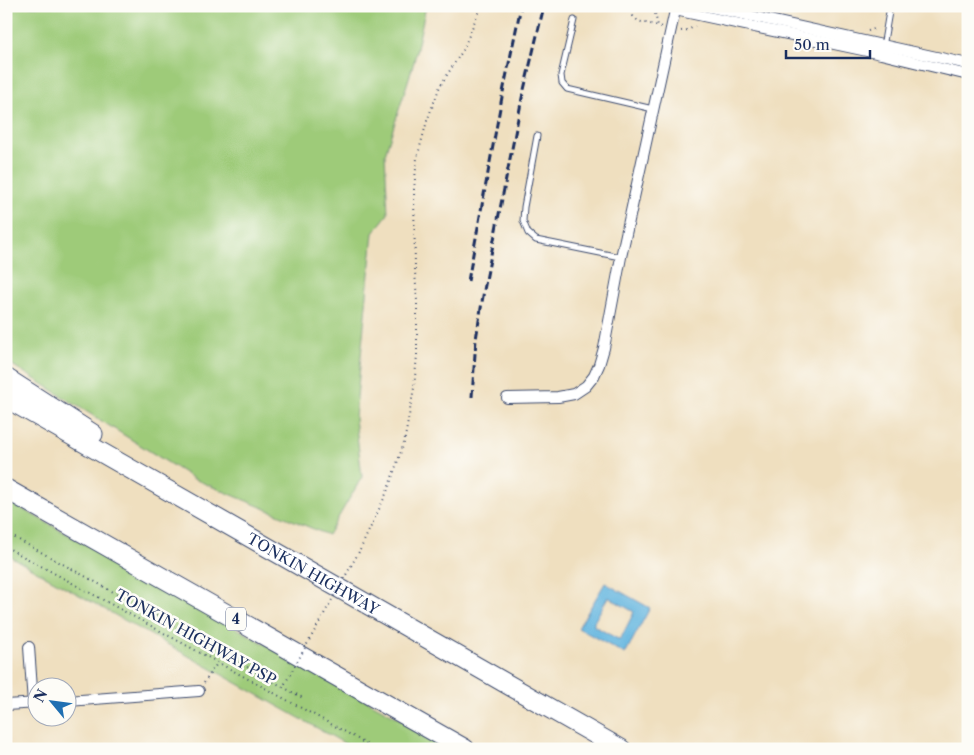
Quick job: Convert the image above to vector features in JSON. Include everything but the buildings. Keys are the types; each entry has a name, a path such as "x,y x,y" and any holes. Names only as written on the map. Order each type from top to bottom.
{"highway":[{"path":"6,378 103,440 195,506"},
{"name":"TONKIN HIGHWAY","path":"6,398 621,749"},
{"name":"4","path":"6,489 465,749"}],"street":[{"path":"706,6 882,50 968,75"},
{"path":"507,398 558,397 574,394 586,386 594,376 604,348 621,258 676,8 882,50 968,64"},
{"path":"29,647 32,678"},
{"path":"78,700 199,691"},
{"path":"6,705 28,703"}],"lane":[{"path":"882,50 890,6"},
{"path":"574,20 561,75 562,83 567,89 654,108"},
{"path":"537,136 524,207 523,222 528,233 536,240 621,258"}],"path":[{"path":"283,687 360,550 387,492 404,443 414,388 417,355 414,189 417,158 427,121 440,86 463,50 481,6"},
{"path":"639,6 654,7 668,12 676,8"},
{"path":"654,7 658,26"},
{"path":"6,533 303,698"},
{"name":"TONKIN HIGHWAY PSP","path":"6,547 374,749"},
{"path":"199,691 218,662"}],"green space":[{"path":"6,6 426,6 414,62 385,154 388,214 373,233 355,418 362,477 328,535 194,479 6,361"},
{"path":"6,500 454,749 352,749 6,554"}],"water":[{"path":"605,583 650,608 625,654 578,628","holes":["608,597 634,612 621,638 618,639 594,626 594,622"]}],"railway":[{"path":"468,281 521,6"},
{"path":"472,397 476,339 484,290 522,98 544,6"}]}
